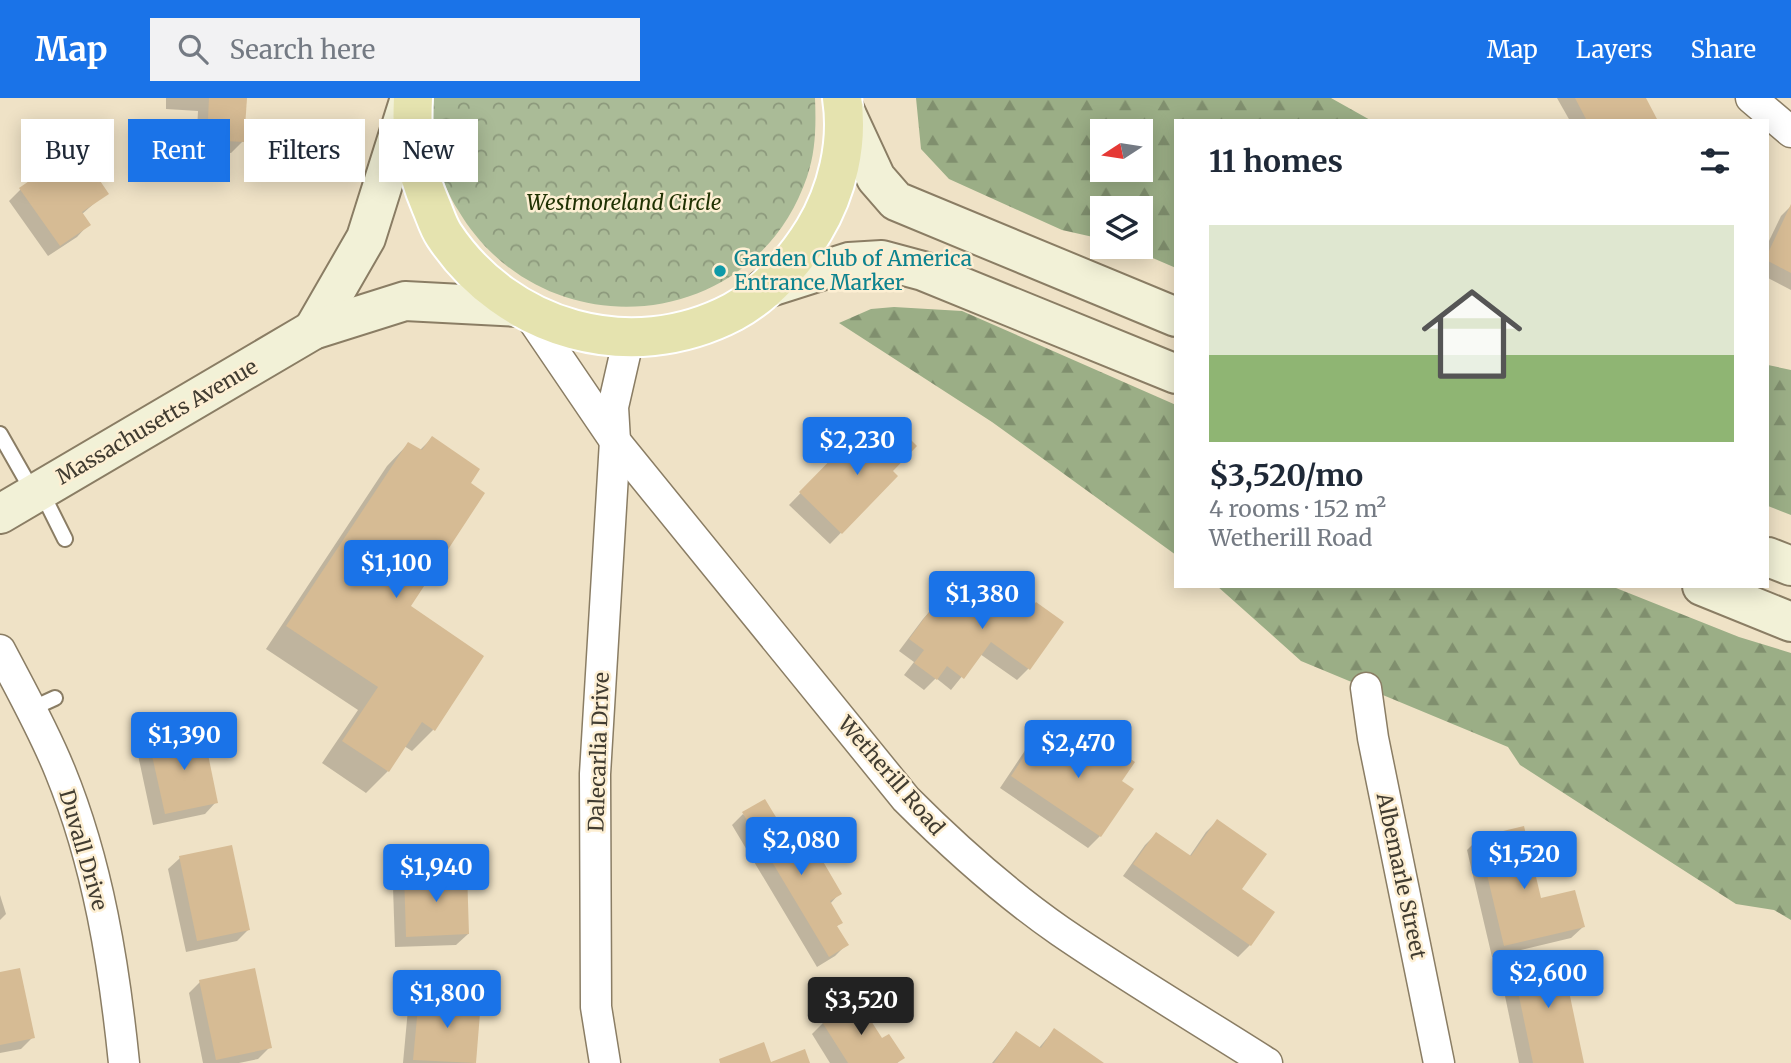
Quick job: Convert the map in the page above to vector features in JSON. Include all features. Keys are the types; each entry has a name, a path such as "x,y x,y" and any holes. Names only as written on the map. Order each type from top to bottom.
{"main road":[{"path":"412,98 411,133 418,176 443,234 476,275 523,310 579,332 629,337 663,334 715,320 736,311 764,289 801,250 832,193 839,166 843,103"},
{"name":"Massachusetts Avenue","path":"313,330 366,238 412,98"},
{"path":"843,103 876,178 896,201 1174,316"},
{"path":"764,289 849,262 882,260 923,271 1174,373"},
{"name":"Massachusetts Avenue","path":"0,514 313,330 405,301 523,310"},
{"path":"1769,557 1791,566"},
{"path":"1707,588 1791,622"}],"street":[{"path":"1751,98 1791,132"},
{"path":"523,310 615,442"},
{"name":"Dalecarlia Drive","path":"605,1063 596,1007 595,774 615,442 613,407 629,337"},
{"name":"Wetherill Road","path":"615,442 906,799 952,845 1060,931 1267,1063"},
{"name":"Duvall Drive","path":"0,650 43,704 60,771 84,840 116,982 124,1063"},
{"name":"Albemarle Street","path":"1366,688 1373,738 1440,1063"}],"lane":[{"path":"0,434 62,530 65,539"}],"green space":[{"name":"Westmoreland Circle","path":"432,98 815,98 814,148 807,177 780,230 742,269 695,294 644,306 591,304 540,287 495,256 458,210 444,182 478,182 478,119 431,119"},
{"path":"916,98 1331,98 1368,119 1174,119 1174,267 1153,258 1153,196 1090,196 1090,236 1062,230 949,179 921,149"},
{"path":"894,307 962,311 1174,404 1174,554 992,422 839,323 871,309"},
{"path":"1769,365 1791,370 1791,515 1769,506"},
{"path":"1219,588 1616,588 1739,637 1791,653 1791,920 1774,910 1736,904 1520,765 1508,747 1301,661"}],"building":[{"path":"209,98 247,98 244,142 230,141 230,119 208,119"},
{"path":"1575,98 1646,98 1657,119 1586,119"},
{"path":"28,182 101,182 109,194 82,212 91,225 60,246 19,188"},
{"path":"1791,204 1791,273 1769,262 1769,251"},
{"path":"893,422 917,446 893,471 898,476 842,534 799,492 855,435 869,447"},
{"path":"432,436 480,469 471,483 485,493 411,606 484,656 435,731 422,722 389,772 342,741 378,687 286,626 408,442 422,450"},
{"path":"975,572 1014,601 1010,607 1024,617 1036,602 1064,622 1030,670 991,642 964,679 947,666 937,680 914,663 924,650 909,639 934,605 945,613"},
{"path":"1042,729 1087,760 1101,739 1135,762 1122,781 1134,789 1101,837 1011,776"},
{"path":"203,730 218,803 165,814 149,742"},
{"path":"765,799 799,855 814,846 842,894 830,901 843,923 837,926 849,945 829,957 742,812"},
{"path":"1217,819 1267,854 1242,889 1275,912 1251,946 1133,864 1156,832 1191,856"},
{"path":"1524,826 1541,898 1575,890 1585,927 1504,946 1478,837"},
{"path":"232,845 250,930 197,941 179,856"},
{"path":"467,871 469,934 406,937 404,873"},
{"path":"1561,953 1584,1063 1533,1063 1512,963"},
{"path":"20,968 35,1038 0,1045 0,972"},
{"path":"255,968 272,1048 216,1060 199,980"},
{"path":"419,996 481,1001 476,1063 413,1060"},
{"path":"857,999 882,1038 889,1034 905,1058 897,1063 848,1063 822,1022"},
{"path":"1054,1028 1104,1063 994,1063 1016,1031 1041,1048"},
{"path":"764,1042 771,1062 805,1049 810,1063 720,1063 719,1059"}],"place":[{"name":"Garden Club of America Entrance Marker","path":"720,271"}]}
